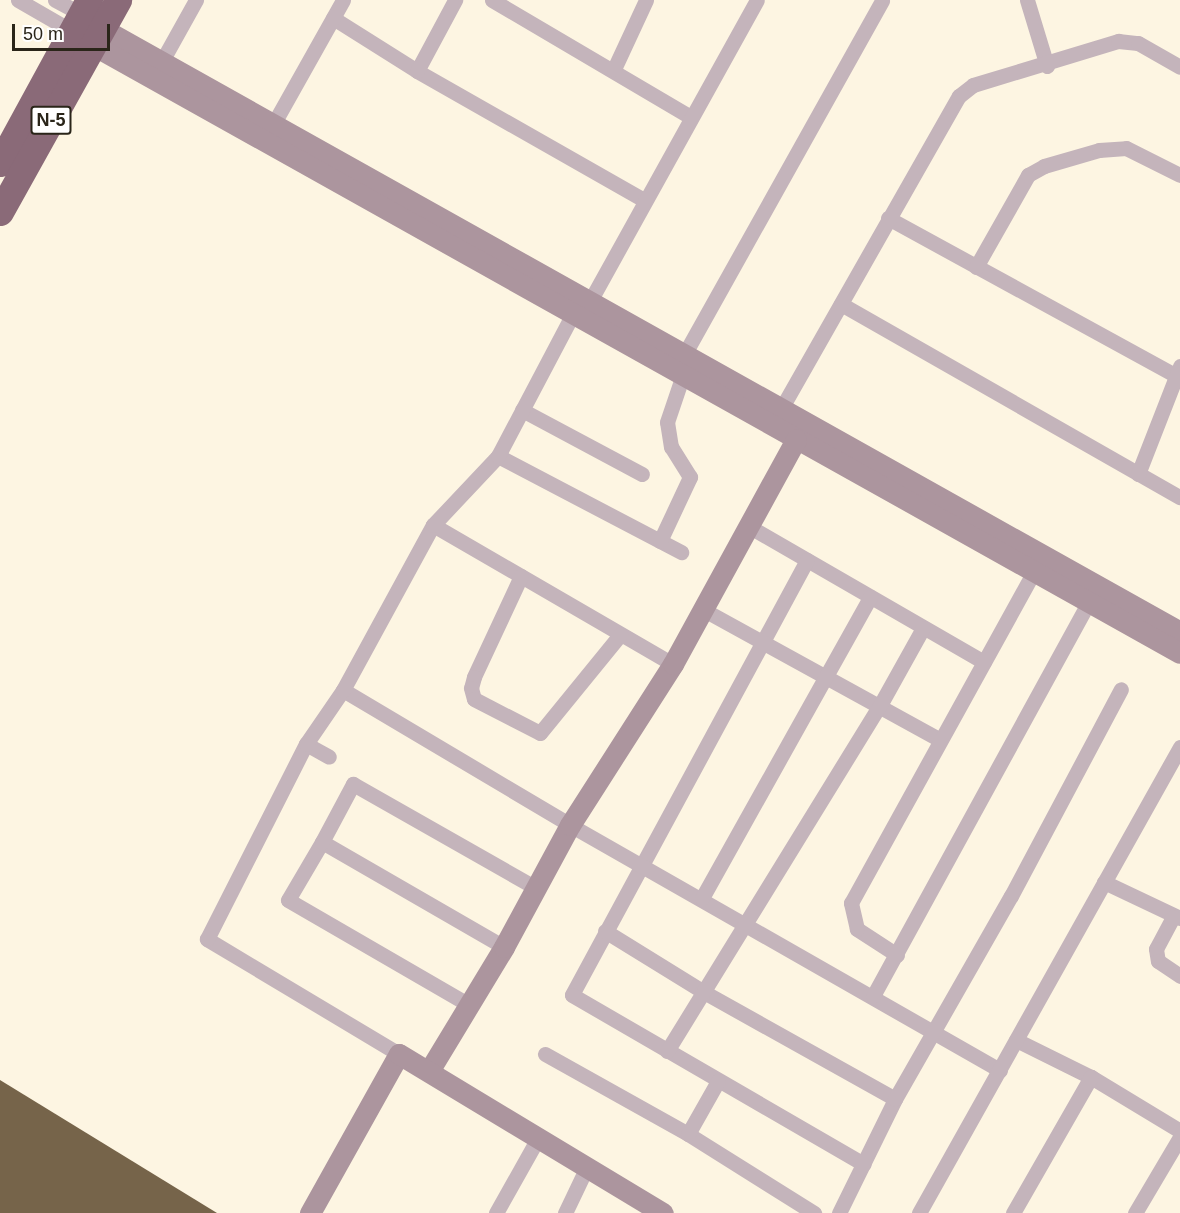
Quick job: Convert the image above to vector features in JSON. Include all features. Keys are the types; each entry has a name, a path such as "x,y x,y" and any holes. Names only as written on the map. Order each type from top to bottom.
{"highway":[{"name":"N-5","path":"0,163 87,24 118,0"},
{"name":"N-5","path":"0,212 87,24"}],"street":[{"path":"18,0 87,24 162,61 274,123 515,272"},
{"path":"55,0 87,24 515,272 581,305 685,363 781,409 1179,628"},
{"path":"162,61 196,0"},
{"path":"274,123 343,0"},
{"path":"417,71 455,0"},
{"path":"492,0 614,69 689,116"},
{"path":"614,69 646,0"},
{"path":"663,1213 537,1140 429,1071 207,939 306,744 343,690 433,525 498,456 581,305 644,200 689,116 757,0"},
{"path":"660,541 690,477 669,439 668,413 685,363 882,0"},
{"path":"1027,0 1047,66"},
{"path":"333,18 417,71 644,200"},
{"path":"781,409 959,96 973,85 1047,66 1118,41 1138,43 1180,67"},
{"path":"976,267 1028,175 1044,166 1099,150 1126,148 1180,175"},
{"path":"888,218 976,267 1178,371 1138,474"},
{"path":"841,304 1180,497"},
{"path":"685,363 796,439 1180,653"},
{"path":"522,410 642,474"},
{"path":"429,1071 504,947 570,825 673,664 750,527 796,439"},
{"path":"498,456 681,552"},
{"path":"433,525 673,664"},
{"path":"750,527 984,662"},
{"path":"807,560 572,995 863,1164"},
{"path":"897,955 857,929 851,903 1033,573"},
{"path":"521,576 474,677 471,688 474,699 540,733 620,635"},
{"path":"702,898 870,597"},
{"path":"873,996 1088,603"},
{"path":"704,610 940,740"},
{"path":"667,1051 879,707 923,628"},
{"path":"839,1213 895,1099 1011,896 1121,689"},
{"path":"343,690 570,825 746,922 1000,1070"},
{"path":"306,744 329,757"},
{"path":"919,1213 1180,747"},
{"path":"469,1005 288,900 353,784 536,888"},
{"path":"322,842 504,947"},
{"path":"1104,882 1177,917 1156,950 1158,962 1180,976"},
{"path":"605,931 702,991 895,1099"},
{"path":"1016,1040 1091,1077 1180,1131"},
{"path":"310,1213 399,1054"},
{"path":"545,1054 688,1134 814,1213"},
{"path":"1020,1211 1091,1077"},
{"path":"688,1134 718,1081"},
{"path":"1135,1213 1180,1137"},
{"path":"496,1213 537,1140"},
{"path":"565,1213 586,1169"}],"building":[{"path":"0,1080 217,1213 0,1213"}]}
